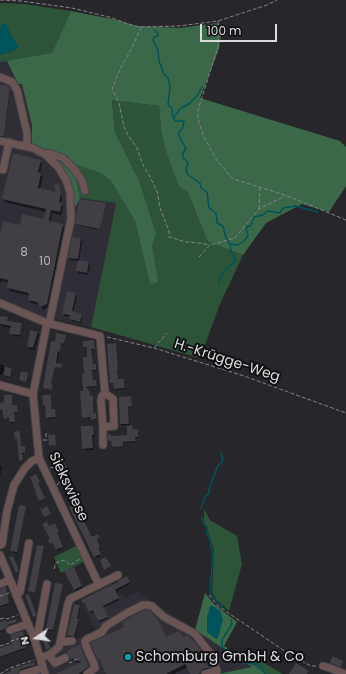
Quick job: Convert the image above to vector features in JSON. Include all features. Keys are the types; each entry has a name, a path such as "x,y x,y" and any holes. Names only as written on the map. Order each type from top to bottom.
{"street":[{"path":"0,77 12,82 17,90 27,133 27,147"},
{"path":"0,141 27,147 46,155 48,153 63,158 75,170 82,181 85,191"},
{"path":"0,169 3,170 9,142"},
{"name":"Siekswiese","path":"46,155 58,167 66,180 72,204 71,219 33,394 39,458 99,585"},
{"path":"0,303 48,324 100,336 105,393 101,400 103,445"},
{"path":"0,385 33,394"},
{"path":"103,427 114,426 112,399 105,393"},
{"path":"102,412 113,411"},
{"path":"0,546 2,544 7,511 14,485 25,468 39,458"},
{"path":"14,593 20,592 29,544"},
{"path":"0,555 14,593 24,613 38,659 44,671 23,674"},
{"path":"38,659 49,655 60,647 69,601 118,575"},
{"path":"0,584 10,580"},
{"path":"32,636 38,633 47,584"},
{"path":"87,674 95,668 85,641 102,632 106,626 143,605 147,605 152,606 164,617 196,635 212,656 218,671 205,674"},
{"path":"10,630 28,624"},
{"path":"61,642 72,640"},
{"path":"49,655 55,663 65,658"},
{"path":"323,666 345,674"}],"path":[{"path":"0,0 22,0 72,8 141,27 179,26 218,21 268,5 277,0"},
{"path":"218,21 218,48 198,110 198,119 204,137 216,159 233,179 285,196 346,220"},
{"path":"141,27 132,48 120,69 112,89 119,103 124,127 137,148 143,165 157,191 160,208 169,231 169,237 186,242 210,245 235,238 259,209 285,196"},
{"path":"259,209 260,188"},
{"path":"199,257 210,245"},
{"path":"154,348 167,333"},
{"name":"H.-Krügge-Weg","path":"100,336 154,348 244,376 346,413"},
{"path":"42,440 47,440 46,433"},
{"path":"47,469 55,467"},
{"path":"56,486 61,481"},
{"path":"54,569 56,563 64,560 70,565 80,559 82,559 84,563 88,560"},
{"path":"0,596 14,593"},
{"path":"208,595 218,606 292,656 311,666 323,666"},
{"path":"2,621 1,619 7,619 24,613"},
{"path":"0,646 32,636"},
{"path":"0,674 38,659"}],"shaded area":[{"path":"7,61 17,84 22,83 32,125 32,145 59,173 65,183 69,219 48,315 44,325 0,308 0,62"},
{"path":"80,198 116,202 91,327 55,319 74,210"},
{"path":"111,581 117,595 120,594 126,597 137,592 252,667 218,674 49,674 44,659 52,653 95,630 83,604 95,598 91,590"}],"green space":[{"path":"0,3 24,4 71,11 52,53 0,62 0,55 15,50 18,47 2,24 0,27"},
{"path":"71,11 138,26 180,28 217,23 221,35 219,49 200,98 340,141 346,147 346,186 329,212 302,204 266,223 243,255 208,242 187,191 179,186 167,154 161,129 159,106 112,100 115,132 139,181 156,234 152,245 158,282 150,284 135,221 111,181 101,173 72,163 80,198 74,210 72,196 46,151 32,145 32,125 22,84 18,84 7,61 52,53"},
{"path":"112,100 159,106 161,129 208,242 243,255 220,304 200,358 91,327 116,203 80,198 71,162 101,173 111,181 135,221 150,284 139,181 115,132"},
{"path":"204,509 210,520 237,536 242,564 229,611 212,593 214,550 204,520"},
{"path":"78,545 85,561 61,573 54,557"},
{"path":"205,593 214,604 237,622 224,646 266,674 218,674 252,667 195,630"},
{"path":"255,658 283,674 266,674 252,665"}],"water":[{"path":"2,24 6,24 18,47 15,50 0,55 0,27"},
{"path":"210,606 213,606 220,611 223,619 218,638 216,639 207,632 207,617"}],"building":[{"path":"0,84 10,88 4,136 0,136"},
{"path":"13,153 41,160 38,172 41,173 38,188 56,192 54,185 59,183 61,193 59,202 62,203 60,212 51,210 49,221 63,224 47,304 40,307 37,302 28,300 29,293 7,288 8,280 0,278 0,234 3,221 20,225 22,214 44,219 46,209 2,199"},
{"path":"79,199 106,203 100,229 75,224"},
{"path":"72,237 81,238 78,259 68,258"},
{"path":"78,260 89,262 87,273 76,271"},
{"path":"67,291 76,293 72,311 82,314 80,322 69,319 70,315 62,314"},
{"path":"0,316 8,317 7,321 22,323 20,335 9,334 11,326 0,324"},
{"path":"30,330 38,332 33,348 27,347"},
{"path":"56,333 66,335 64,344 61,343 60,352 58,351 56,363 62,364 61,368 55,367 51,384 53,385 52,390 43,388 51,341 55,342"},
{"path":"94,340 95,349 91,349 93,364 96,364 96,370 92,370 93,380 96,380 97,386 86,387 90,392 90,396 93,395 93,413 96,413 96,419 91,420 91,417 82,418 80,391 83,391 83,357 87,357 87,347 83,347 83,341"},
{"path":"116,343 118,379 124,379 124,388 114,389 113,383 110,383 107,344"},
{"path":"5,366 12,369 10,377 3,375"},
{"path":"21,371 28,373 26,382 19,380"},
{"path":"4,395 12,395 12,405 17,405 18,412 14,412 15,422 10,422 9,418 4,419 2,409 0,410 0,403 4,402"},
{"path":"42,395 51,395 52,409 55,409 56,417 46,418 45,405 43,405"},
{"path":"131,396 132,406 128,407 129,424 120,424 119,397"},
{"path":"132,425 133,430 138,429 138,437 135,437 136,441 123,442 123,446 112,447 111,441 108,441 108,434 111,434 111,436 127,435 127,426"},
{"path":"81,426 93,426 93,448 82,449"},
{"path":"20,431 21,446 25,446 25,453 22,453 23,460 19,461 17,439 15,439 14,432"},
{"path":"55,434 56,445 49,446 48,435"},
{"path":"58,457 61,464 64,462 67,468 64,469 85,516 84,521 92,537 98,534 100,538 97,539 100,547 98,548 101,554 94,557 69,507 72,505 52,460"},
{"path":"36,474 40,482 38,483 45,498 39,501 30,477"},
{"path":"19,505 26,506 17,552 10,551"},
{"path":"47,506 51,514 44,517 40,508 43,509"},
{"path":"47,522 49,526 55,523 59,532 57,533 63,547 56,550 52,543 50,544 48,540 50,539 42,524"},
{"path":"37,545 44,546 35,593 28,591"},
{"path":"13,556 19,570 16,573 9,557"},
{"path":"106,557 111,566 104,570 100,560"},
{"path":"74,567 82,586 74,590 64,571"},
{"path":"127,576 130,582 115,590 119,598 103,606 108,617 98,621 93,610 89,612 85,603 83,604 81,600"},
{"path":"55,583 63,584 53,630 46,629"},
{"path":"6,587 9,603 0,606 0,589"},
{"path":"29,594 36,614 36,616 33,617 25,595"},
{"path":"74,604 80,605 77,619 79,619 74,637 67,635"},
{"path":"144,610 150,611 157,618 166,637 179,631 183,637 187,635 192,639 198,646 209,668 203,669 197,674 190,674 185,664 166,674 106,674 90,643 124,627 122,622"},
{"path":"16,619 17,622 8,625 5,629 0,631 0,622"},
{"path":"23,631 27,647 0,657 0,648 12,644 10,635"},
{"path":"46,636 50,648 46,650 42,637"},
{"path":"79,645 89,666 79,674 56,674 81,662 70,658 67,654 68,650"},
{"path":"332,656 343,661 341,667 330,663"},
{"path":"34,662 35,665 21,669 18,674 3,674 11,671 10,669"},
{"path":"296,663 309,671 307,674 289,674"}],"waterway":[{"path":"154,30 157,32 158,36 154,37 153,40 158,50 159,61 164,74 168,78 170,87 168,105 172,108 172,114 175,121 184,121 183,127 178,134 186,149 183,153 183,158 188,162 186,170 188,175 200,183 201,188 207,192 209,208 216,213 217,223 223,226 226,238 230,244 231,252 235,259 234,263 224,270 218,284"},
{"path":"174,117 180,109 190,103 197,96 202,87"},
{"path":"230,244 238,245 244,241 248,236 246,227 250,226 254,217 263,215 268,211 280,213 283,208 295,206 318,212"},
{"path":"201,508 205,497 209,493 209,489 218,465 222,462 223,458 221,454"},
{"path":"202,518 208,530 206,532 211,541 213,552 210,594 224,609"},
{"path":"231,620 232,624 222,640 222,646 224,649 245,663 257,664 265,674"}],"place":[{"name":"Schomburg GmbH & Co","path":"128,657"}]}
